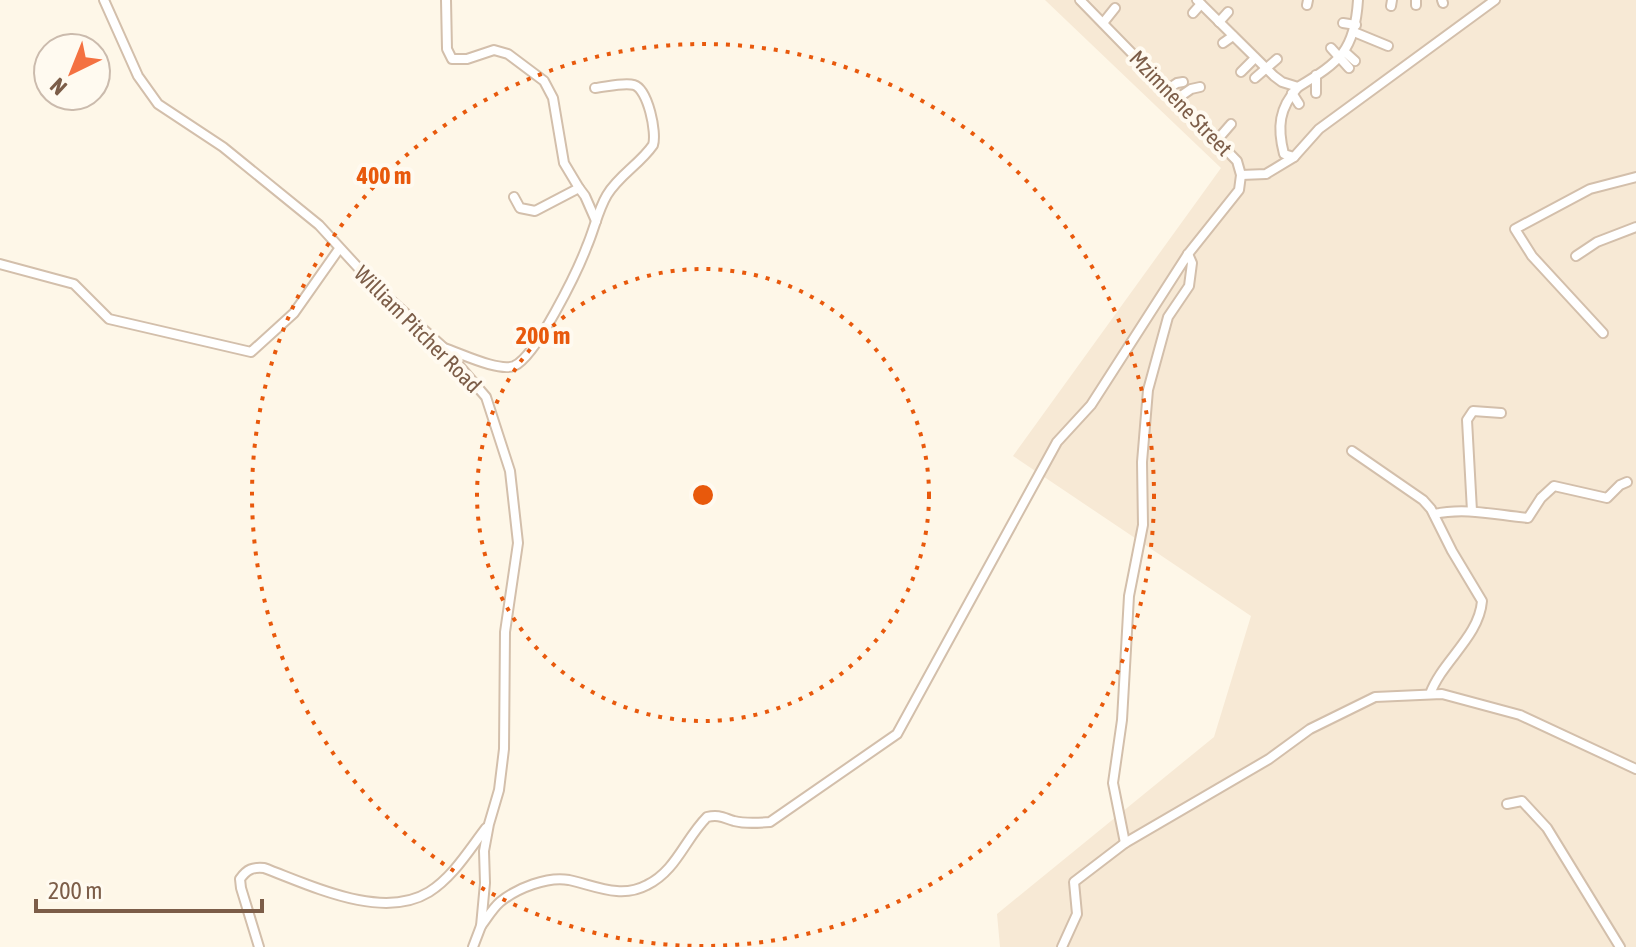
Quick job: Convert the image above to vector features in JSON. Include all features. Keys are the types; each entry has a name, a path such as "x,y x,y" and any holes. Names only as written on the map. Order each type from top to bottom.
{"street":[{"name":"William Pitcher Road","path":"104,0 138,76 158,104 235,157 319,225 375,286 443,347 486,397 510,471 518,543 505,632 499,790 484,851 481,926 473,947"},
{"path":"446,0 447,49 452,59 467,59 494,50 508,54 544,81 553,98 564,163 585,196 596,222"},
{"path":"1294,157 1284,154 1280,137 1283,107 1303,78 1316,75 1342,55 1355,29 1358,0"},
{"path":"1241,175 1266,174 1294,157 1319,129 1495,0"},
{"name":"Mzimnene Street","path":"481,926 499,903 514,892 547,881 565,879 626,893 646,886 666,874 707,817 724,816 732,821 748,823 770,822 897,734 1057,442 1091,405 1188,254 1239,190 1241,175 1237,161 1082,1"},
{"path":"1193,13 1199,2 1255,58 1295,90 1299,104"},
{"path":"1103,23 1115,8"},
{"path":"1219,22 1228,12"},
{"path":"1343,23 1388,46"},
{"path":"1223,43 1233,36"},
{"path":"1331,48 1352,64"},
{"path":"1241,72 1255,58"},
{"path":"1255,78 1277,59"},
{"path":"1316,75 1316,93"},
{"path":"1168,89 1183,82"},
{"path":"443,347 506,368 521,361 555,311 586,249 605,198 613,185 649,151 655,138 645,98 636,85 595,88"},
{"path":"1178,98 1200,87"},
{"path":"1218,139 1231,124"},
{"path":"1603,333 1532,256 1514,231 1517,226 1590,189 1636,177"},
{"path":"514,197 520,208 535,211 579,188"},
{"path":"1576,256 1597,242 1636,227"},
{"path":"0,264 74,284 109,319 251,352 294,313 339,249"},
{"path":"1125,843 1113,783 1122,720 1129,596 1143,525 1142,462 1148,390 1168,317 1189,286 1192,263 1188,254"},
{"path":"1472,511 1467,420 1473,411 1501,413"},
{"path":"1352,451 1423,500 1434,514 1482,601 1478,622 1444,666 1430,694"},
{"path":"1434,514 1472,511 1528,518 1541,498 1554,486 1607,498 1627,482"},
{"path":"1062,947 1077,914 1074,882 1125,843 1269,759 1310,729 1375,697 1442,694 1520,715 1636,769"},
{"path":"1507,804 1522,801 1547,828 1620,947"},
{"path":"259,947 240,879 254,867 364,902 406,900 429,892 455,869 489,824"}],"shaded area":[{"path":"1045,0 1636,0 1636,947 1000,947 997,914 1214,737 1251,616 1013,456 1221,168"}]}
